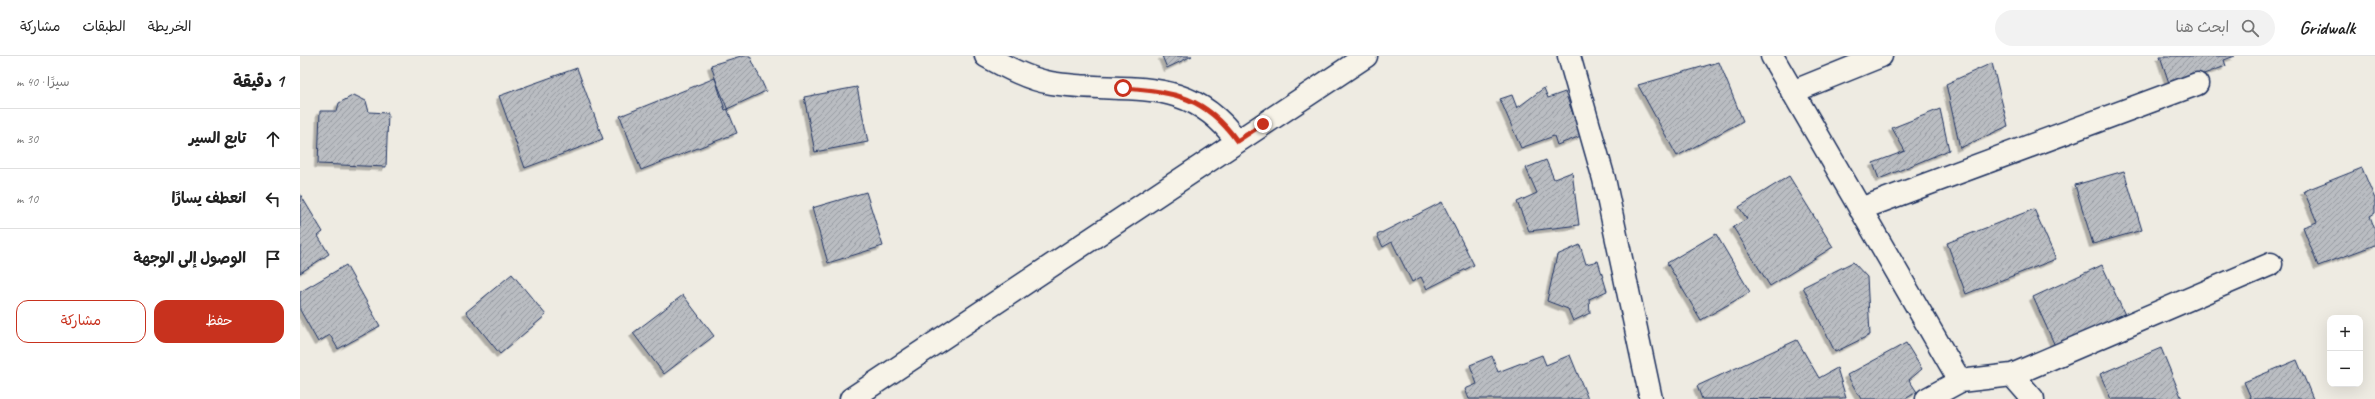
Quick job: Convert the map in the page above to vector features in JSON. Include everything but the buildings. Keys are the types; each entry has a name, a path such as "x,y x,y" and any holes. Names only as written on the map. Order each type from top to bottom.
{"street":[{"path":"986,56 1013,70 1050,83 1162,91 1184,97 1214,114 1225,124 1237,141"},
{"path":"851,399 1366,56"},
{"path":"1569,56 1604,179 1651,399"},
{"path":"1772,56 1960,381"},
{"path":"1792,92 1881,56"},
{"path":"1860,209 2197,84"},
{"path":"1927,399 1960,381 2012,375 2271,264"},
{"path":"2012,375 2033,399"}],"route":[{"path":"1123,88 1162,91 1184,97 1214,114 1225,124 1237,141 1263,124"}]}
